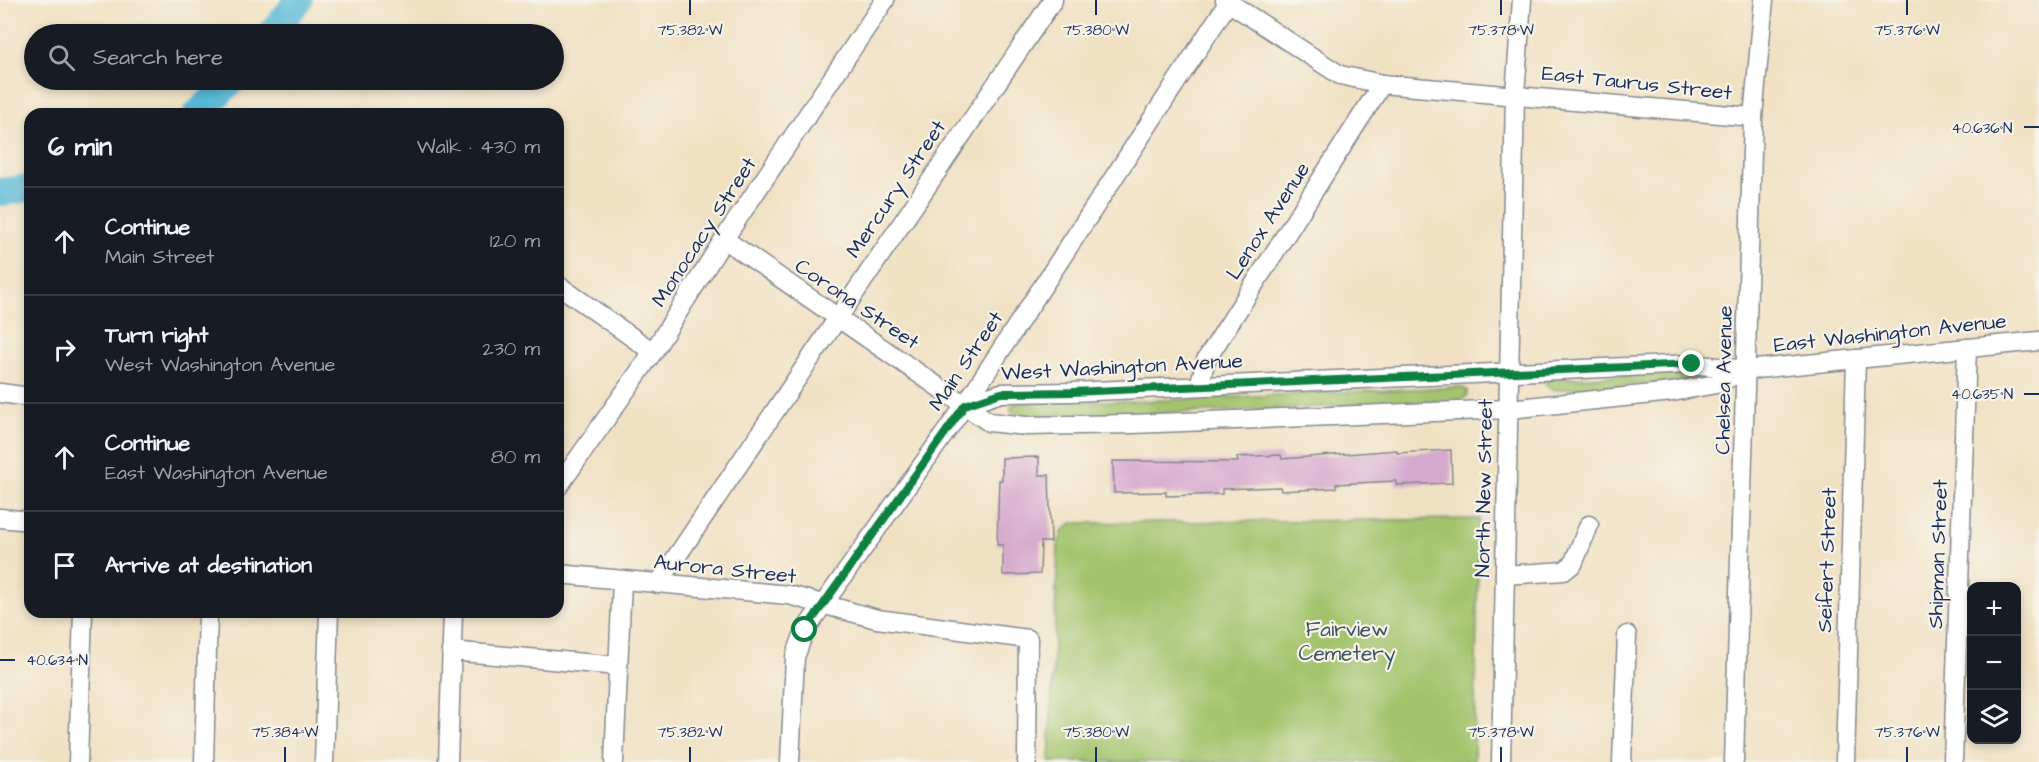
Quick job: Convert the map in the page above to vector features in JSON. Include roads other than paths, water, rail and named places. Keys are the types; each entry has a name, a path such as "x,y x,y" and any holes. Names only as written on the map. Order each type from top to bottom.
{"street":[{"name":"Monocacy Street","path":"564,477 636,372 653,352 724,239 885,0"},
{"name":"Mercury Street","path":"658,584 1053,0"},
{"name":"North New Street","path":"1501,762 1515,94 1522,0"},
{"name":"Chelsea Avenue","path":"1734,762 1753,117 1764,0"},
{"name":"East Taurus Street","path":"1228,1 1340,75 1382,84 1515,94 1753,117"},
{"name":"Main Street","path":"790,762 795,657 805,630 824,607 965,405 1228,1"},
{"name":"Lenox Avenue","path":"1199,386 1206,360 1382,84"},
{"name":"Corona Street","path":"724,239 965,405"},
{"path":"564,289 653,352"},
{"name":"East Washington Avenue","path":"1510,372 1692,364 1746,370 2039,341"},
{"name":"Shipman Street","path":"1953,762 1967,348"},
{"name":"Seifert Street","path":"1845,762 1856,359"},
{"name":"East Washington Avenue","path":"1509,408 1672,392 1716,384 1746,370"},
{"name":"West Washington Avenue","path":"965,405 1001,393 1510,372"},
{"path":"0,393 24,396"},
{"path":"965,405 989,422 1026,426 1132,424 1509,408"},
{"path":"0,518 24,520"},
{"path":"1505,575 1564,571 1573,564 1589,525"},
{"name":"Aurora Street","path":"564,575 789,595 824,607 923,627 1028,639 1027,762"},
{"path":"614,762 622,581"},
{"path":"78,762 83,618"},
{"path":"204,762 208,618"},
{"path":"324,762 329,618"},
{"path":"448,762 453,618"},
{"path":"1622,762 1627,635"},
{"path":"451,651 618,666"}],"waterway":[{"path":"279,24 299,0"},
{"path":"203,108 222,90"},
{"path":"0,192 24,189"}],"park label":[{"name":"Fairview Cemetery","path":"1347,641"}]}
